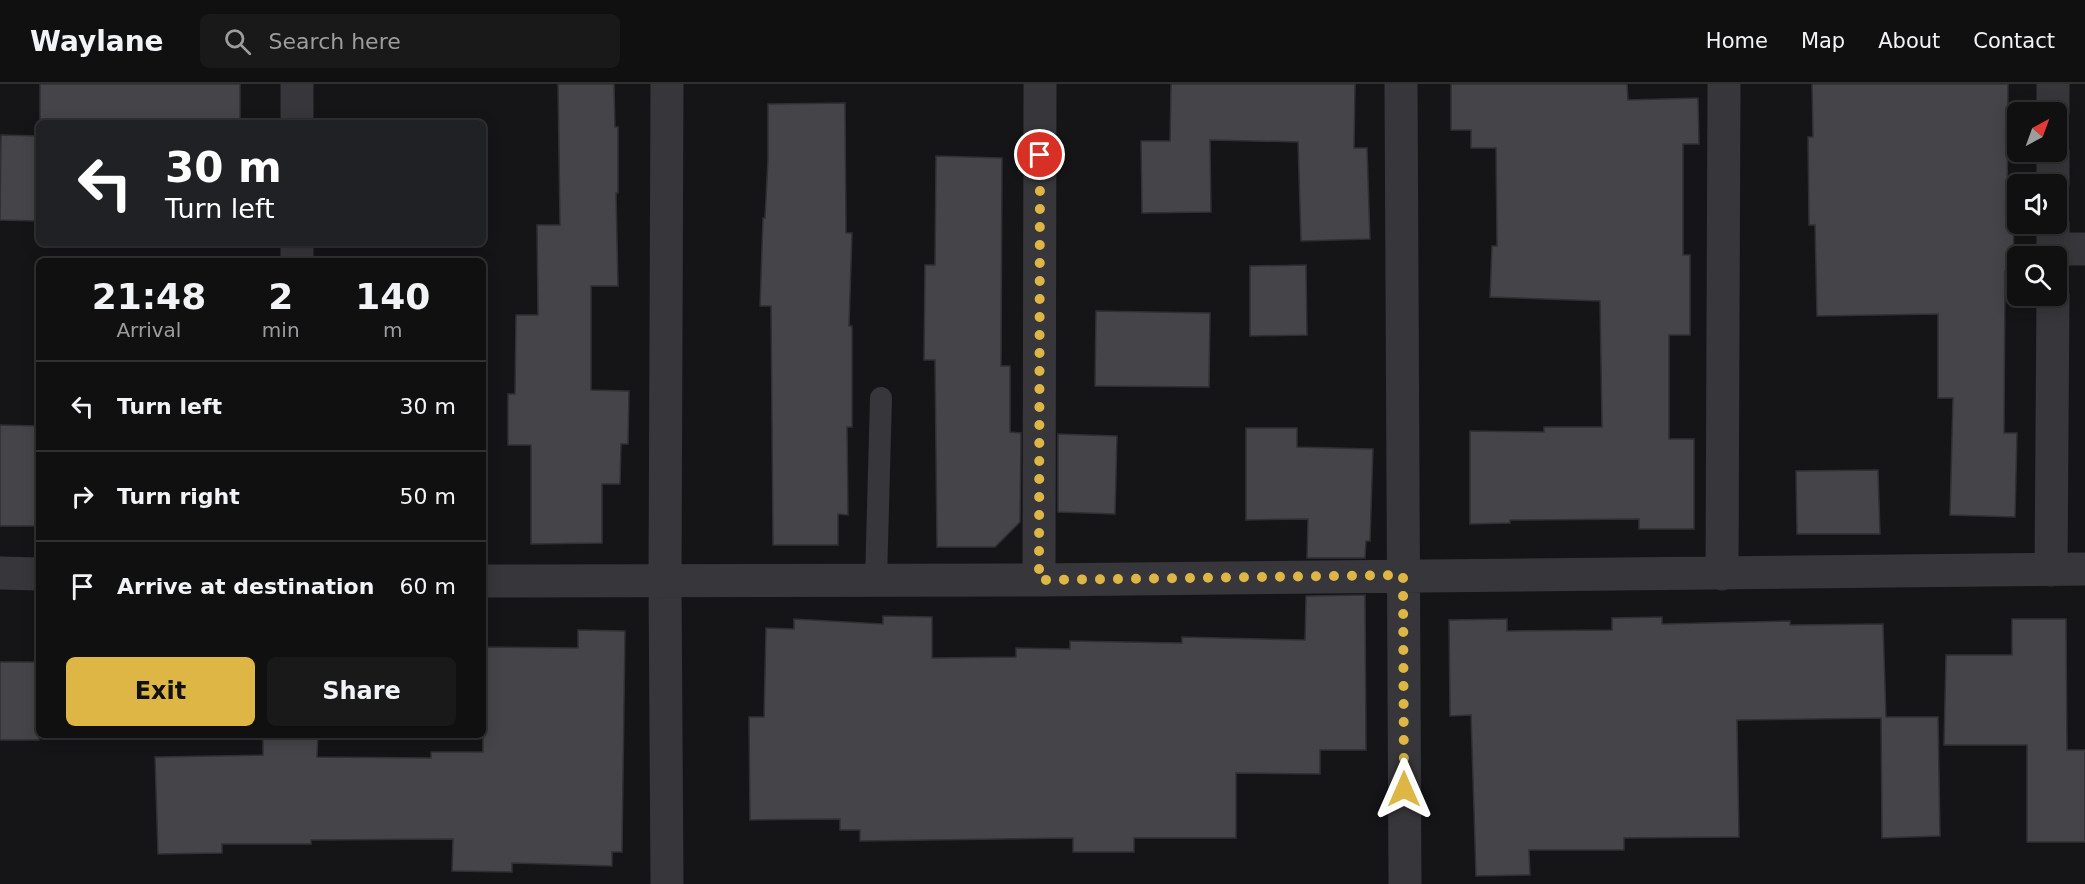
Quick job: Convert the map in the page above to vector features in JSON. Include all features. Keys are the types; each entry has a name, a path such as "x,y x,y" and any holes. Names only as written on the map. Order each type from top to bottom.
{"street":[{"path":"297,84 297,120"},
{"path":"667,84 665,581 667,884"},
{"path":"1039,580 1040,84"},
{"path":"1401,84 1405,884"},
{"path":"1722,574 1724,84"},
{"path":"2052,84 2053,102"},
{"path":"2051,570 2053,306"},
{"path":"486,581 1039,580 2085,569"},
{"path":"0,573 36,574"}],"lane":[{"path":"876,580 881,398"}],"building":[{"path":"40,84 240,84 240,120 40,120"},
{"path":"558,84 614,84 615,127 618,127 618,193 616,193 618,286 591,286 591,390 629,391 628,444 621,444 620,484 602,484 602,543 531,544 531,445 508,445 508,394 515,394 516,315 538,315 537,225 560,225"},
{"path":"1171,84 1355,84 1354,148 1367,148 1370,239 1301,241 1298,142 1210,140 1211,212 1142,213 1141,141 1170,141"},
{"path":"1451,84 1627,84 1628,100 1698,98 1699,144 1683,144 1683,255 1690,255 1690,335 1669,335 1669,439 1694,439 1694,529 1639,529 1639,519 1510,520 1510,523 1470,524 1470,431 1544,432 1544,427 1602,427 1600,301 1490,297 1492,246 1497,246 1496,148 1471,148 1471,130 1451,130"},
{"path":"1812,84 2008,84 2007,234 2014,234 2013,246 2007,246 2007,271 2005,271 2004,433 2017,433 2015,517 1950,515 1953,398 1938,398 1938,314 1817,316 1815,225 1809,225 1808,137 1813,137"},
{"path":"845,103 846,233 852,233 849,326 852,326 852,427 847,427 848,515 838,514 838,545 773,545 771,306 760,306 768,159 768,104"},
{"path":"1,135 36,136 36,221 0,220"},
{"path":"936,156 1002,158 1001,366 1010,366 1010,432 1021,433 1020,522 995,547 937,547 935,360 924,360 925,265 935,265"},
{"path":"1306,265 1307,335 1250,336 1250,266"},
{"path":"1096,311 1210,313 1209,387 1095,386"},
{"path":"0,425 36,426 36,526 0,526"},
{"path":"1246,428 1297,428 1297,447 1373,449 1370,541 1366,541 1365,558 1307,558 1308,519 1246,520"},
{"path":"1058,434 1117,436 1115,514 1058,512"},
{"path":"1878,470 1880,534 1797,534 1796,471"},
{"path":"1365,595 1366,750 1320,750 1320,774 1236,773 1236,838 1134,838 1134,852 1073,852 1073,838 860,841 860,830 840,830 840,819 750,820 749,717 764,717 766,628 794,629 794,619 883,624 883,616 932,617 932,658 1016,657 1016,648 1070,649 1070,641 1182,643 1182,637 1305,640 1306,596"},
{"path":"1662,617 1662,624 1790,621 1790,625 1883,624 1886,717 1938,717 1940,836 1882,838 1881,718 1737,720 1739,837 1624,838 1624,850 1529,850 1530,875 1476,876 1471,715 1450,716 1449,620 1507,619 1507,631 1612,630 1612,618"},
{"path":"2012,619 2066,619 2067,750 2085,750 2085,842 2027,842 2027,745 1944,745 1946,655 2012,655"},
{"path":"578,630 625,631 622,852 612,852 612,866 512,863 512,872 452,871 453,839 311,840 311,844 222,844 222,853 158,854 155,757 263,755 263,738 318,738 317,757 431,758 431,752 483,752 483,738 486,738 486,647 578,648"},
{"path":"0,662 36,662 36,738 39,740 0,740"}],"route":[{"path":"1040,155 1039,580 1403,575 1404,789"}]}
